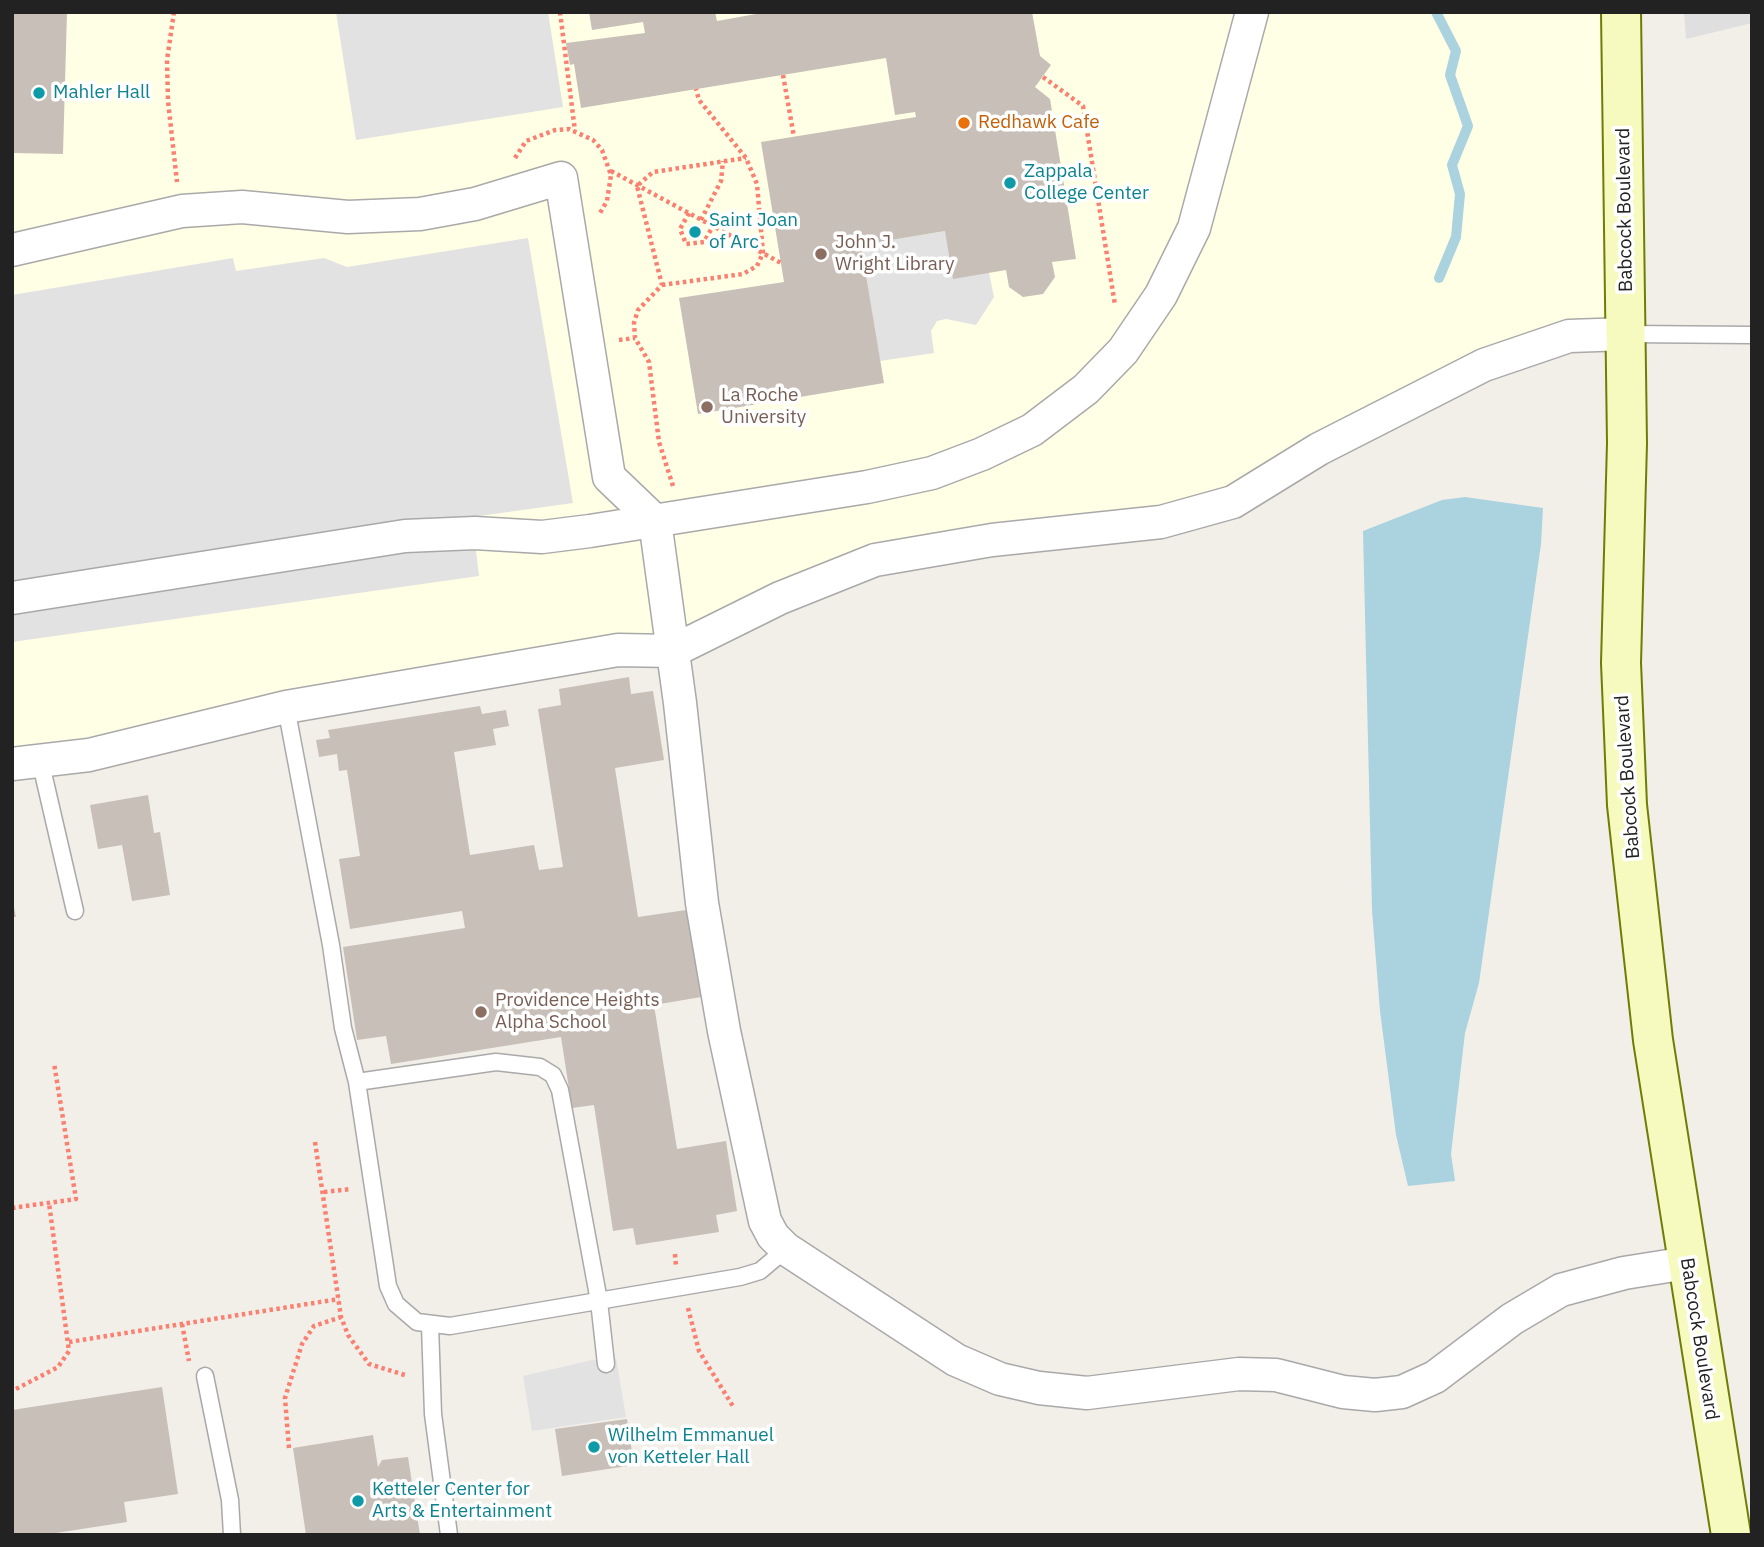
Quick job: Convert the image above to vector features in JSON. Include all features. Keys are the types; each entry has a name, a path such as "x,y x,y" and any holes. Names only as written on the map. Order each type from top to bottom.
{"main road":[{"name":"Babcock Boulevard","path":"1621,12 1627,334 1621,663 1627,804 1653,1040 1731,1535"}],"street":[{"path":"12,598 405,536 475,533 542,537 655,521 867,487 932,473 982,454 1032,430 1086,389 1123,351 1161,295 1194,228 1252,12"},
{"path":"12,250 182,211 242,207 348,217 421,214 475,204 561,178 609,477 655,521 702,903 724,1031 765,1221 773,1236 786,1249 956,1360 1000,1379 1039,1388 1087,1393 1239,1374 1276,1375 1343,1392 1375,1395 1402,1392 1435,1377 1512,1319 1561,1290 1624,1273 1687,1263"},
{"path":"26,762 89,755 286,707 618,650 673,651 780,598 875,560 992,540 1161,522 1233,502 1319,449 1484,365 1569,337 1627,334"}],"lane":[{"path":"1627,334 1752,335"},
{"path":"286,707 331,945 342,1028 357,1082 388,1286 396,1304 417,1322 450,1326 760,1271 786,1249"},
{"path":"26,762 75,911"},
{"path":"357,1082 496,1062 540,1067 553,1075 560,1090 599,1301 606,1364"},
{"path":"430,1325 432,1405 449,1535"},
{"path":"205,1376 230,1500 232,1535"}],"path":[{"path":"174,12 167,60 168,101 182,211"},
{"path":"560,12 573,97 575,131"},
{"path":"783,75 794,137"},
{"path":"1043,77 1083,106 1123,351"},
{"path":"655,521 674,488 659,442 649,362 635,338 634,323 639,310 662,285 743,274 757,266 763,253 757,184 746,158 699,100 696,89"},
{"path":"637,186 653,172 746,158"},
{"path":"701,220 721,181 723,161"},
{"path":"610,171 781,263"},
{"path":"637,186 639,203 662,285"},
{"path":"689,214 680,229 686,244 704,242 713,226"},
{"path":"12,1208 76,1199 54,1063"},
{"path":"315,1142 341,1317 348,1335 369,1364 410,1377 412,1388"},
{"path":"16,1389 62,1363 69,1351 50,1203"},
{"path":"674,1254 699,1351 734,1408"},
{"path":"69,1342 339,1299"},
{"path":"289,1448 285,1398 302,1344 314,1326 341,1317"},
{"path":"183,1324 191,1375 205,1376"}],"shaded area":[{"name":"La Roche University","path":"12,12 1621,12 1627,334 1569,336 1233,502 875,560 673,651 12,764"},
{"path":"336,12 548,12 563,107 356,140"},
{"path":"1684,12 1752,12 1752,23 1686,39"},
{"path":"945,231 989,273 994,297 976,325 946,319 937,321 931,331 934,353 880,361 861,245"},
{"path":"528,238 573,503 472,517 479,576 12,642 12,295 233,258 236,271 324,258 347,267"},
{"path":"616,1358 626,1417 532,1431 523,1376 592,1360"}],"water":[{"path":"1465,497 1543,508 1541,544 1479,983 1465,1033 1451,1154 1455,1181 1408,1186 1396,1135 1380,1011 1372,910 1363,531 1442,500"}],"building":[{"name":"Mahler Hall","path":"12,12 67,12 63,154 12,153"},
{"path":"589,12 715,12 717,21 767,12 1032,12 1040,56 1051,65 1035,87 1050,99 1076,259 1052,262 1055,277 1043,294 1023,297 1009,287 1006,270 953,279 945,231 861,245 884,383 698,414 679,298 784,282 761,142 916,117 915,112 895,115 886,58 581,108 574,64 570,65 566,43 645,33 643,22 592,30"},
{"path":"629,677 631,694 653,691 664,760 615,768 638,917 693,909 707,996 654,1005 677,1149 726,1141 737,1211 716,1215 719,1232 636,1245 633,1228 613,1231 594,1105 572,1108 561,1037 391,1064 386,1036 357,1040 343,947 465,928 462,911 350,929 339,859 360,856 347,770 339,771 337,754 319,757 316,740 330,738 328,730 480,706 482,714 506,710 509,726 493,729 496,745 454,752 470,855 534,845 539,870 563,867 538,709 561,705 559,689"},
{"path":"148,795 154,833 160,832 170,895 132,901 122,845 98,849 90,805"},
{"path":"12,898 16,917 12,917"},
{"path":"162,1387 178,1494 124,1502 127,1522 43,1535 12,1535 12,1410"},
{"name":"Wilhelm Emmanuel von Ketteler Hall","path":"627,1419 634,1465 562,1476 555,1429"},
{"name":"Ketteler Center for Arts & Entertainment","path":"373,1435 378,1467 382,1460 408,1457 420,1535 306,1535 293,1448"}],"waterway":[{"path":"1436,12 1456,51 1450,75 1468,126 1452,165 1460,194 1456,237 1439,278"}],"place":[{"name":"Mahler Hall","path":"39,93"},
{"name":"Redhawk Cafe","path":"964,123"},
{"name":"Zappala College Center","path":"1010,183"},
{"name":"Saint Joan of Arc","path":"695,232"},
{"name":"John J. Wright Library","path":"821,254"},
{"name":"La Roche University","path":"707,407"},
{"name":"Providence Heights Alpha School","path":"481,1012"},
{"name":"Wilhelm Emmanuel von Ketteler Hall","path":"594,1447"},
{"name":"Ketteler Center for Arts & Entertainment","path":"358,1501"}]}
